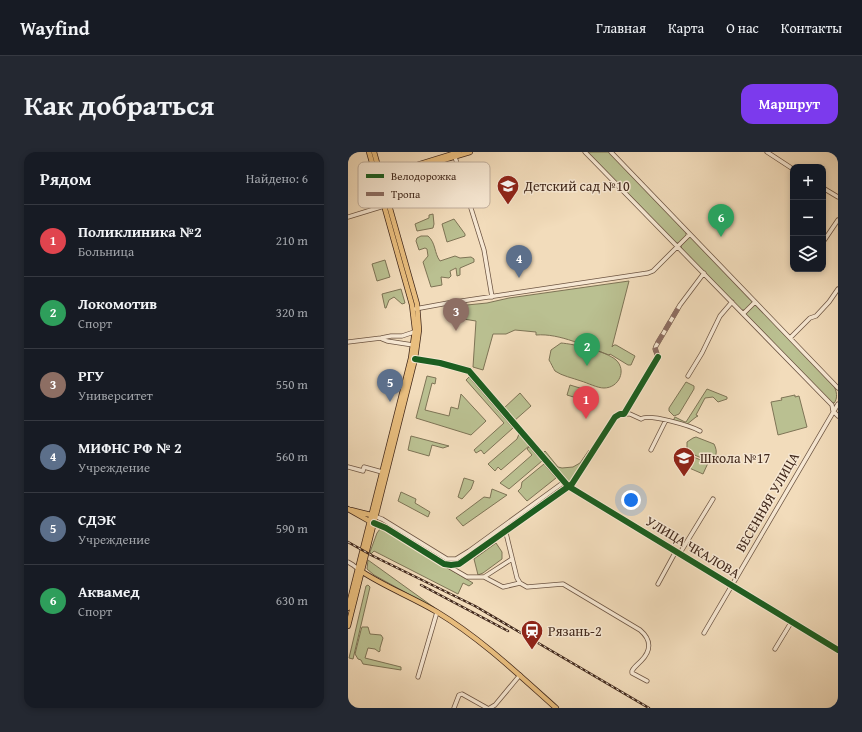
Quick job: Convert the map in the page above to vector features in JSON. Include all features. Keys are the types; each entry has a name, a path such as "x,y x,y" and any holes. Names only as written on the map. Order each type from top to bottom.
{"main road":[{"path":"369,152 372,162"},
{"path":"374,152 376,162"},
{"path":"428,162 459,152"},
{"path":"437,162 470,152"},
{"path":"348,626 382,472 413,345 416,309 385,208"},
{"path":"373,516 415,359 419,330 416,309 387,208"},
{"path":"348,509 373,516"},
{"path":"348,509 372,522"},
{"path":"348,608 360,570"},
{"path":"360,570 437,612 479,641 520,675 556,708"}],"street":[{"path":"585,152 836,408 838,416"},
{"path":"611,152 838,387"},
{"path":"767,152 790,167"},
{"path":"455,157 457,162"},
{"path":"826,190 838,197"},
{"path":"348,217 377,208"},
{"path":"471,208 484,250 492,297"},
{"path":"826,238 838,220"},
{"path":"416,309 648,273 653,271 690,234"},
{"path":"624,414 658,357 656,347 680,305 704,274"},
{"path":"790,338 810,318 816,316 829,302 838,289"},
{"path":"688,376 702,353 720,316 732,302"},
{"path":"743,314 755,302"},
{"path":"348,342 391,336 402,336 414,332"},
{"path":"381,338 387,341 413,345"},
{"name":"УЛИЦА ЧКАЛОВА","path":"415,359 440,363 470,372 568,486 838,650"},
{"name":"ВЕСЕННЯЯ УЛИЦА","path":"704,633 836,408"},
{"path":"444,564 456,564 472,555 572,484 615,417 620,414 630,414 641,419 649,417 666,420 700,431"},
{"path":"651,450 666,420"},
{"path":"348,467 363,471 364,467 382,472"},
{"path":"373,516 382,519 447,559 456,559 564,482"},
{"path":"658,584 713,499"},
{"path":"372,522 386,528 444,564 470,578 484,577 512,559"},
{"path":"503,526 506,530 516,578 520,583 527,586 563,584 646,635 649,641 648,649 632,673 647,681"},
{"path":"456,559 459,572"},
{"path":"348,562 360,570"},
{"path":"484,577 503,587 520,583"},
{"path":"418,677 437,612"},
{"path":"775,649 792,621"},
{"path":"454,708 459,695 462,694 488,708 495,705 520,675"}],"green space":[{"path":"587,152 609,152 686,232 686,236 679,243 676,243"},
{"path":"433,214 433,228 417,231 415,224 429,218 429,215"},
{"path":"454,219 465,236 447,242 442,224"},
{"path":"421,236 428,236 431,239 440,261 455,256 460,258 471,257 474,259 474,262 460,268 460,275 457,276 456,268 450,271 451,276 449,278 441,277 442,285 431,287 423,262 428,256 427,249 425,248 419,250 416,241 417,238"},
{"path":"690,237 753,302 745,310 741,310 682,249 681,246"},
{"path":"385,260 390,277 377,281 372,264"},
{"path":"629,281 612,347 616,345 635,356 631,365 628,365 610,354 609,355 564,338 536,335 536,332 515,330 506,334 493,334 483,370 473,367 476,321 457,318 457,306 487,303 509,298"},
{"path":"401,289 405,303 402,304 394,297 389,300 385,308 382,294"},
{"path":"755,304 833,385 836,394 834,403 831,402 746,314"},
{"path":"561,343 590,348 611,357 619,364 621,369 620,378 614,385 601,388 558,373 555,371 549,360 551,350"},
{"path":"427,376 436,378 435,384 432,383 425,410 449,416 451,407 458,409 461,394 486,421 471,435 416,418"},
{"path":"469,377 513,428 484,454 481,450 476,453 474,450 504,423 466,380"},
{"path":"686,382 694,386 694,389 679,414 674,416 669,411 669,408"},
{"path":"570,385 593,392 590,402 567,395"},
{"path":"707,389 727,397 727,399 718,402 713,397 705,398 696,415 698,416 686,425 673,421 675,417 686,422"},
{"path":"520,393 531,406 514,421 503,409"},
{"path":"795,395 795,397 799,396 807,427 778,435 771,402"},
{"path":"519,434 529,446 501,470 498,467 495,471 488,464 517,439"},
{"path":"411,436 449,446 443,448 432,445 429,456 408,450"},
{"path":"696,437 714,444 716,454 713,458 708,461 688,452 687,442"},
{"path":"529,447 542,461 509,489 500,483 532,455 527,449"},
{"path":"589,450 591,453 573,482 570,484 543,453 545,451 558,467 562,468 573,467 580,463"},
{"path":"691,456 708,463 703,474 687,467"},
{"path":"544,464 556,478 527,501 518,491 521,488 522,482"},
{"path":"464,478 474,481 471,489 462,499 458,497"},
{"path":"492,489 507,495 463,526 456,518 484,497 490,498"},
{"path":"401,492 416,499 415,503 430,512 428,517 398,501"},
{"path":"380,529 383,529 473,583 469,586 463,583 458,594 374,551 371,554 370,552"},
{"path":"496,543 502,552 502,559 478,575 474,559"},
{"path":"368,560 439,611 374,575 367,569"},
{"path":"368,585 370,587 353,659 349,658 366,586"},
{"path":"362,627 368,627 370,634 381,635 383,638 380,651 379,652 375,649 368,648 365,658 401,667 401,670 363,664 361,660 358,659 355,654"}],"railway":[{"path":"348,542 373,556 475,606 649,708"},
{"path":"421,585 508,631"}],"marked path":[{"path":"658,357 655,347 680,305"}],"cycle path":[{"path":"374,523 386,528 444,564 459,564 572,484 615,417 620,414 624,414 658,357"},
{"path":"415,359 440,363 469,371 568,486 838,650"}],"place":[{"name":"Детский сад №10","path":"508,206"},
{"name":"Аквамед","path":"721,237"},
{"name":"МИФНС РФ № 2","path":"519,278"},
{"name":"РГУ","path":"456,331"},
{"name":"Локомотив","path":"587,366"},
{"name":"СДЭК","path":"390,402"},
{"name":"Поликлиника №2","path":"586,419"},
{"name":"Школа №17","path":"684,478"},
{"name":"Рязань-2","path":"532,650"}]}
